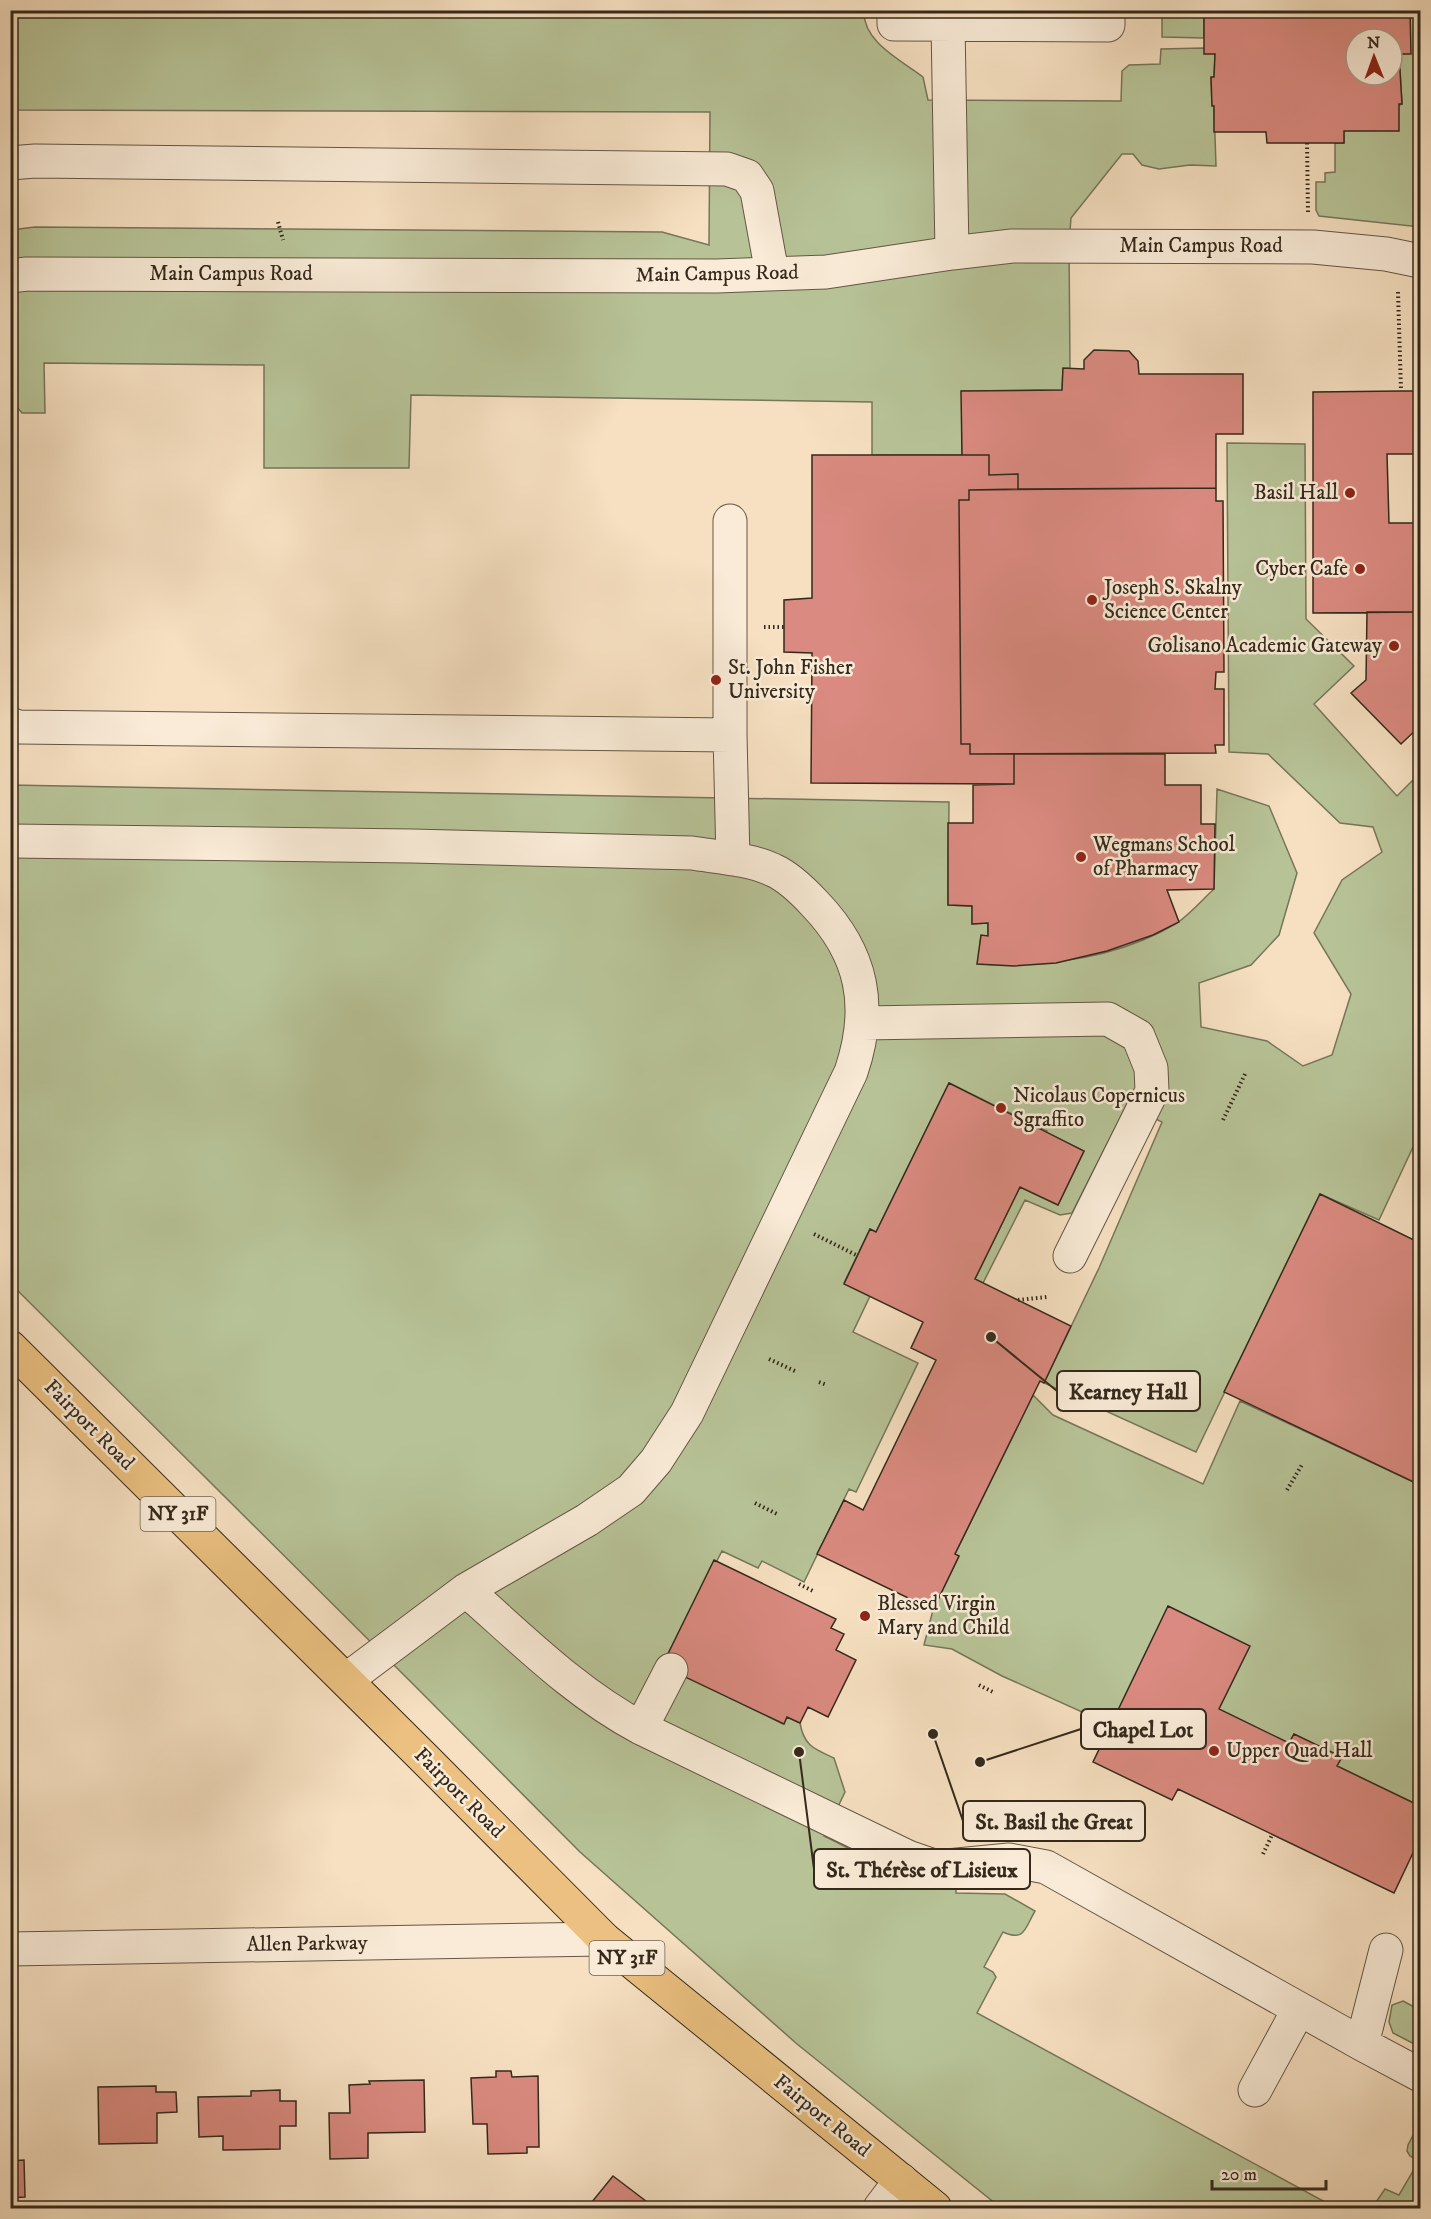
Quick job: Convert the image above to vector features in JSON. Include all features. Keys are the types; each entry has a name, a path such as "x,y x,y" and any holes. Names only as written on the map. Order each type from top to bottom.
{"main road":[{"name":"Fairport Road","path":"10,1347 604,1939 935,2208"}],"street":[{"path":"894,10 894,24 1108,25 1108,10"},
{"path":"948,24 951,253"},
{"path":"10,163 47,161 727,169 747,176 757,191 772,273"},
{"name":"Main Campus Road","path":"10,276 27,274 717,276 826,272 1012,246 1313,247 1386,254 1420,261"},
{"path":"730,521 730,735 733,859"},
{"path":"10,724 18,727 730,735"},
{"path":"10,841 412,846 692,853 733,859 773,870 801,889 831,921 855,963 862,999 863,1023 859,1050 851,1072 680,1427 656,1461 631,1490 587,1520 466,1590 346,1680"},
{"path":"863,1023 1108,1019 1138,1036 1151,1068 1152,1091 1070,1256"},
{"path":"466,1590 577,1688 612,1713 641,1728 908,1857 937,1867 1009,1860 1046,1867 1420,2075"},
{"path":"641,1728 671,1670"},
{"name":"Allen Parkway","path":"10,1949 604,1939"},
{"path":"1362,2044 1386,1950"},
{"path":"1255,2091 1299,2009"},
{"path":"880,2208 901,2180"}],"path":[{"path":"1307,143 1308,209"},
{"path":"1398,291 1401,392"},
{"path":"1223,1120 1246,1072"},
{"path":"814,1234 858,1256"},
{"path":"1018,1300 1047,1297"},
{"path":"769,1359 797,1372"},
{"path":"1086,1384 1114,1374"},
{"path":"819,1382 827,1385"},
{"path":"1287,1490 1303,1463"},
{"path":"755,1503 777,1514"},
{"path":"799,1584 813,1591"},
{"path":"979,1685 995,1693"},
{"path":"1263,1854 1272,1835"}],"green space":[{"path":"11,11 864,11 865,22 876,41 923,77 928,100 1121,101 1122,71 1129,65 1160,64 1161,49 1204,48 1215,54 1214,77 1211,78 1216,166 1190,165 1159,169 1142,165 1133,154 1122,154 1071,218 1069,243 1070,368 1063,369 1062,390 962,391 962,455 872,455 872,402 411,395 409,468 264,468 264,365 44,363 45,413 22,413 11,400 11,230 35,227 662,232 709,245 710,112 11,110"},
{"path":"1162,11 1204,11 1204,38 1162,37"},
{"path":"1410,11 1420,11 1420,227 1319,216 1316,210 1316,182 1325,182 1325,173 1335,172 1335,143 1344,143 1344,131 1402,104 1404,54 1410,53"},
{"path":"1227,443 1305,444 1306,619 1354,666 1314,704 1397,796 1420,773 1420,1132 1379,1220 1320,1194 1196,1452 1044,1383 1099,1268 1162,1122 1127,1104 1072,1213 1060,1215 1025,1200 983,1283 975,1279 1020,1187 1058,1205 1084,1151 949,1083 876,1232 870,1229 844,1283 870,1296 853,1332 918,1363 856,1492 849,1489 804,1582 762,1561 758,1568 722,1551 663,1665 783,1724 787,1717 800,1723 807,1742 834,1758 845,1792 824,1836 905,1875 956,1886 956,1893 1005,1894 1035,1911 1024,1932 1010,1935 1003,1932 984,1967 993,1972 996,1977 977,2013 1336,2208 1001,2208 797,2044 580,1852 11,1284 10,785 949,802 948,905 972,906 972,924 988,923 988,936 981,936 978,964 1003,965 1055,962 1105,953 1154,935 1182,919 1214,889 1217,789 1269,806 1297,873 1279,935 1251,965 1199,983 1201,1027 1267,1041 1303,1066 1332,1055 1351,994 1314,933 1342,880 1382,852 1373,827 1340,823 1268,754 1229,752"},
{"path":"1033,1395 1053,1415 1203,1484 1240,1401 1420,1485 1420,1806 1337,1766 1341,1757 1294,1734 1289,1743 1111,1725 1002,1676 952,1649 924,1645 933,1610 959,1556 955,1554"},
{"path":"1403,2001 1420,2010 1420,2047 1393,2033 1389,2022 1392,2005"},
{"path":"1420,2122 1420,2208 1372,2208 1385,2189 1399,2195 1419,2161 1410,2156 1407,2151"}],"building":[{"path":"1204,10 1410,10 1411,54 1404,54 1404,27 1344,27 1344,87 1401,87 1399,131 1344,131 1344,143 1267,143 1266,132 1214,132 1211,77 1214,77 1215,54 1204,54"},
{"path":"1094,350 1129,351 1138,361 1139,374 1243,374 1243,434 1216,434 1216,488 1018,489 1018,474 989,475 989,455 962,455 961,391 1062,390 1063,368 1084,369 1084,360"},
{"name":"Basil Hall","path":"1420,391 1420,454 1387,454 1389,523 1420,523 1420,612 1313,613 1313,392"},
{"path":"812,455 989,455 989,475 1018,474 1018,489 969,490 969,500 959,500 961,744 970,744 970,754 1014,754 1014,784 811,783 812,653 784,652 784,600 812,598"},
{"name":"Joseph S. Skalny Science Center","path":"1216,488 1216,501 1223,501 1224,672 1216,672 1215,689 1224,689 1224,745 1215,745 1216,753 970,754 970,744 961,744 959,500 969,500 969,490"},
{"name":"Golisano Academic Gateway","path":"1367,612 1420,612 1420,726 1401,744 1351,693 1366,680"},
{"name":"Wegmans School of Pharmacy","path":"1014,754 1165,754 1165,785 1201,785 1201,824 1215,824 1214,889 1167,890 1179,922 1153,935 1107,951 1056,963 1014,966 977,964 981,935 988,936 988,923 972,924 972,906 948,905 948,823 973,823 973,785 1014,784"},
{"path":"949,1083 1084,1151 1058,1205 1020,1187 975,1279 1071,1326 1044,1383 1040,1381 955,1554 959,1556 933,1610 817,1554 844,1500 863,1510 936,1360 911,1348 923,1322 844,1284 870,1229 876,1232"},
{"path":"1320,1194 1420,1243 1420,1485 1224,1392"},
{"path":"714,1560 836,1619 831,1628 844,1634 836,1650 856,1660 828,1717 808,1707 800,1723 787,1717 784,1724 662,1666"},
{"name":"Upper Quad Hall","path":"1168,1606 1250,1646 1219,1709 1289,1743 1294,1734 1342,1757 1337,1766 1420,1806 1420,1838 1394,1893 1178,1789 1172,1800 1093,1762"},
{"path":"496,2071 511,2071 512,2077 538,2076 539,2147 527,2147 527,2153 488,2154 487,2124 473,2124 471,2078 496,2077"},
{"path":"424,2080 425,2132 368,2133 368,2158 330,2159 329,2113 350,2113 349,2085 370,2084 369,2081"},
{"path":"156,2086 156,2092 176,2092 177,2112 157,2113 157,2143 99,2144 98,2087"},
{"path":"280,2090 280,2101 296,2101 296,2126 280,2126 280,2149 223,2150 223,2136 199,2137 198,2097 251,2096 251,2091"},
{"path":"24,2160 25,2197 10,2198 10,2161"},
{"path":"613,2176 655,2208 587,2208"}],"place":[{"name":"Basil Hall","path":"1350,493"},
{"name":"Cyber Cafe","path":"1360,569"},
{"name":"Joseph S. Skalny Science Center","path":"1092,600"},
{"name":"Golisano Academic Gateway","path":"1394,646"},
{"name":"St. John Fisher University","path":"716,680"},
{"name":"Wegmans School of Pharmacy","path":"1081,857"},
{"name":"Nicolaus Copernicus Sgraffito","path":"1001,1108"},
{"name":"Kearney Hall","path":"991,1337"},
{"name":"Blessed Virgin Mary and Child","path":"865,1616"},
{"name":"St. Basil the Great","path":"933,1734"},
{"name":"Upper Quad Hall","path":"1214,1751"},
{"name":"St. Thérèse of Lisieux","path":"799,1752"},
{"name":"Chapel Lot","path":"980,1762"}]}
